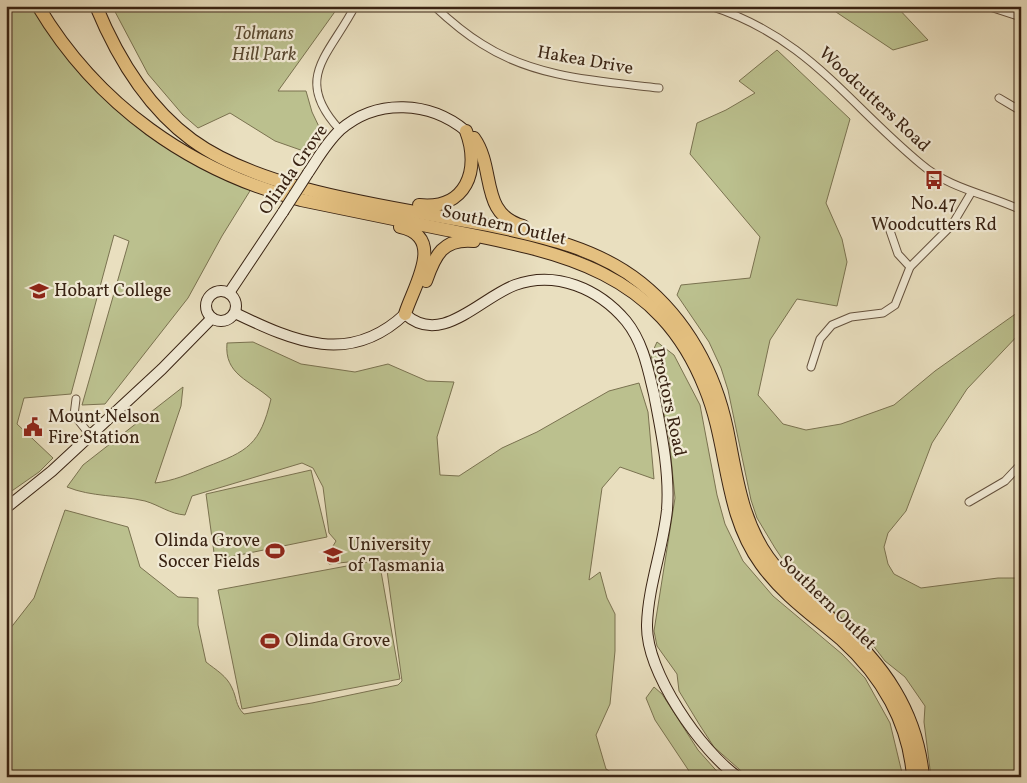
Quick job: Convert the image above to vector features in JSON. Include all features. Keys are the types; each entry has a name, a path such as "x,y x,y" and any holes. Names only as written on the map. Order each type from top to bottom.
{"highway":[{"name":"Southern Outlet","path":"38,6 71,56 114,102 192,158 223,173 274,193 548,251 608,276 641,298 663,320 683,345 709,397 732,502 746,540 759,561 776,582 846,644 877,678 901,722 909,747 913,777"},
{"name":"Southern Outlet","path":"96,6 116,49 140,86 183,132 217,154 251,170 308,189 514,231 582,250 608,261 644,285 672,312 694,343 717,391 743,502 756,538 786,580 864,648 888,677 912,723 919,748 923,777"},
{"path":"101,6 119,42 140,77 177,118 221,150 273,172 318,185 409,204 439,205 455,197 469,180 473,158 472,146 466,132"},
{"path":"466,132 474,139 485,158 493,201 503,216 514,223 560,238 582,250"},
{"path":"223,173 250,188 286,202 404,227 415,232 423,241 424,255 418,283 405,314"},
{"path":"405,314 419,298 438,255 454,242 474,241 586,266"}],"main road":[{"name":"Olinda Grove","path":"229,293 325,148 340,130 352,121 373,112 394,107 410,107 441,115 466,132"},
{"name":"Proctors Road","path":"405,314 419,325 437,326 451,322 515,285 548,280 566,282 590,291 606,302 626,321 640,344 647,365 660,425 667,484 665,523 648,612 650,647 676,704 712,755 738,777"},
{"path":"219,291 229,293 236,304 234,313 222,321 212,318 206,309 210,295 219,291"},
{"path":"234,313 308,342 334,346 351,345 371,339 386,331 405,314"},
{"path":"6,508 90,435 184,348 212,318"}],"street":[{"path":"340,130 322,107 318,98 316,82 322,61 355,6"},
{"name":"Hakea Drive","path":"434,6 482,44 522,64 568,76 659,88"},
{"name":"Woodcutters Road","path":"710,6 762,28 799,51 830,77 921,164 971,193 1021,210"},
{"path":"987,6 1021,17"},
{"path":"999,98 1021,111"},
{"path":"811,367 820,339 832,325 845,318 879,314 891,308 900,296 910,267 952,226 971,193"},
{"path":"887,222 898,254 910,267"},
{"path":"76,399 74,415 90,435"},
{"path":"969,502 1005,481 1021,464"}],"green space":[{"path":"6,6 38,6 47,22 152,131 253,186 222,236 188,298 105,404 82,405 129,241 114,235 71,394 24,398 17,424 53,458 39,472 6,495"},
{"name":"Tolmans Hill Park","path":"112,6 339,6 278,91 306,91 312,112 322,133 312,154 275,141 230,113 198,128 183,115 148,74"},
{"path":"827,6 896,6 928,40 893,50"},
{"path":"777,50 850,119 826,203 842,239 847,262 837,306 797,299 770,340 758,395 783,424 806,430 841,424 894,405 935,371 1021,310 1021,332 967,389 932,443 906,511 888,533 884,547 888,564 894,574 921,588 998,578 1021,578 1021,766 1015,777 931,777 924,722 925,706 905,677 885,661 872,644 810,592 791,572 757,518 751,500 728,390 721,368 709,342 677,295 681,285 750,278 760,237 690,154 697,123 726,110 755,93 739,81"},
{"name":"University of Tasmania","path":"253,342 301,364 355,372 388,364 427,381 454,382 437,437 440,475 459,476 502,448 537,432 609,391 639,383 648,412 654,479 620,467 602,488 589,580 600,572 607,598 615,614 615,651 610,704 596,735 606,769 619,777 6,777 6,634 34,598 65,510 128,527 140,567 178,597 198,598 198,625 206,662 230,684 239,708 244,714 312,703 398,685 402,681 386,563 377,559 329,564 327,556 336,541 329,533 323,487 313,468 302,463 192,496 185,515 174,513 145,501 86,493 67,487 83,465 183,387 181,406 155,483 187,475 242,451 257,437 271,399 234,370 227,354 227,343"},
{"path":"657,342 674,355 700,405 717,495 725,524 743,561 773,596 842,654 865,678 890,723 903,777 748,777 714,747 679,691 677,674 657,646 654,631 675,498 669,437 651,355"},
{"path":"311,470 327,537 215,560 206,494"},
{"path":"379,560 400,679 242,709 218,590"},
{"path":"654,687 662,694 698,750 722,777 678,777 689,771 655,720 646,698"}],"place":[{"name":"No.47 Woodcutters Rd","path":"934,180"},
{"name":"Hobart College","path":"39,291"},
{"name":"Mount Nelson Fire Station","path":"33,427"},
{"name":"Olinda Grove Soccer Fields","path":"275,551"},
{"name":"University of Tasmania","path":"333,555"},
{"name":"Olinda Grove","path":"270,641"}]}
